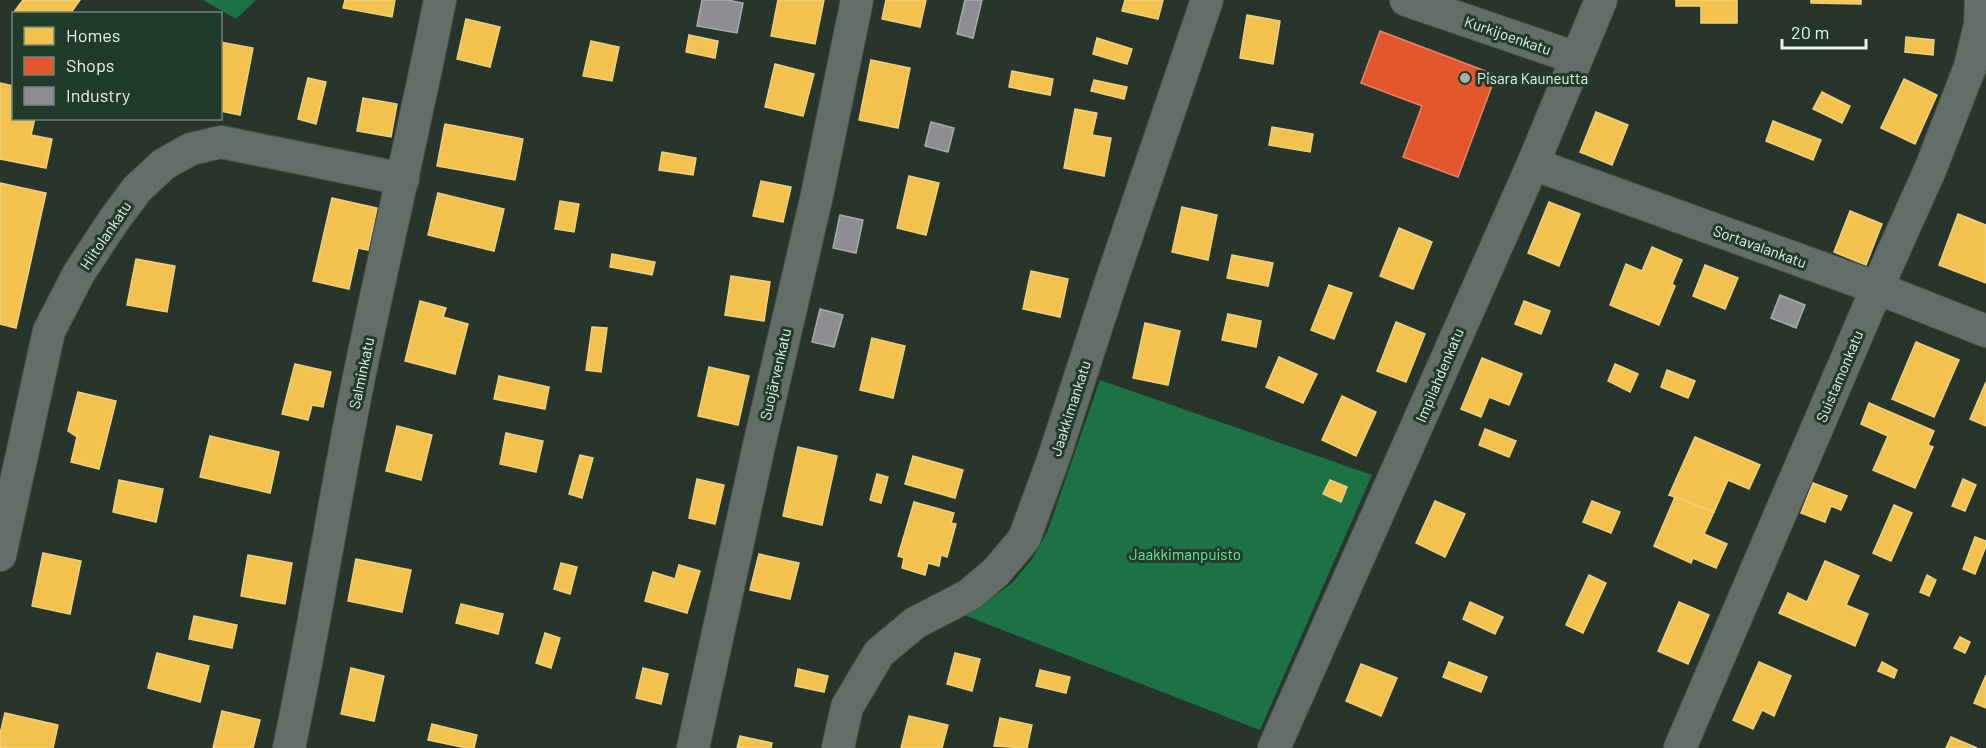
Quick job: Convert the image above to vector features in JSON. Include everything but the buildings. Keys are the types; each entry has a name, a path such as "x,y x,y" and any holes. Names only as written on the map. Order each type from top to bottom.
{"street":[{"name":"Salminkatu","path":"289,748 359,378 440,0"},
{"name":"Suojärvenkatu","path":"693,748 817,195 857,0"},
{"name":"Jaakkimankatu","path":"838,748 847,706 879,653 915,623 969,595 996,572 1024,539 1053,460 1207,0"},
{"name":"Kurkijoenkatu","path":"1406,0 1576,58"},
{"name":"Impilahdenkatu","path":"1274,748 1533,164 1601,0"},
{"name":"Suistamonkatu","path":"1680,748 1877,288 1930,171 1970,67 1980,25 1981,0"},
{"name":"Hiitolankatu","path":"0,555 49,331 79,273 137,189 164,164 191,149 221,142 403,179"},
{"name":"Sortavalankatu","path":"1533,164 1877,288 1986,331"}],"green space":[{"path":"203,0 256,0 236,19"},
{"name":"Jaakkimanpuisto","path":"1100,380 1372,475 1260,730 961,614 990,599 1012,583 1033,558 1048,530"}],"place":[{"name":"Pisara Kauneutta","path":"1465,78"}]}
